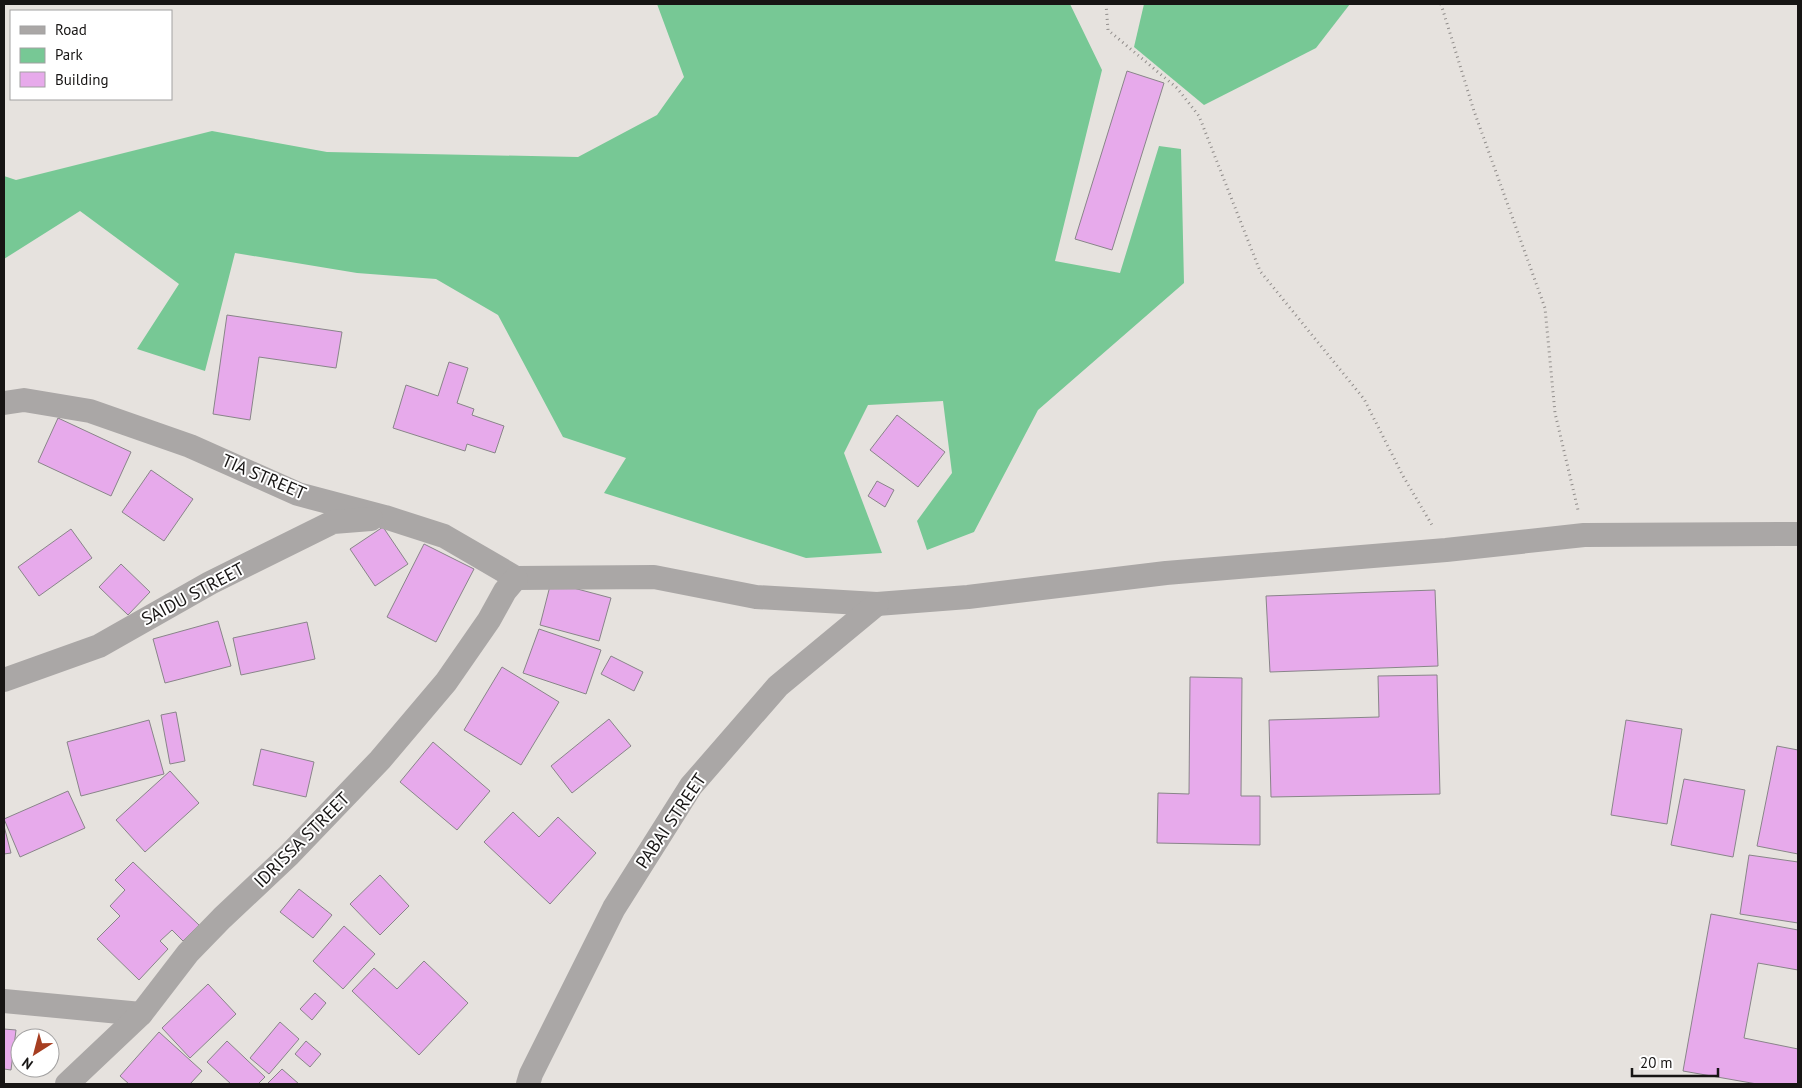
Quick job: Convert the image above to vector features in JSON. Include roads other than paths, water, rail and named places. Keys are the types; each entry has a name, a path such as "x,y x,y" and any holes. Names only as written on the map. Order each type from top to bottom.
{"street":[{"name":"TIA STREET","path":"4,403 24,400 90,411 190,446 298,494 385,517 444,536 516,578"},
{"name":"SAIDU STREET","path":"4,680 99,646 210,582 333,522 385,517"},
{"path":"516,578 654,577 756,597 876,604 968,597 1166,573 1446,550 1584,535 1798,534"},
{"name":"IDRISSA STREET","path":"67,1084 141,1014 188,953 289,855 380,760 446,682 488,620 505,591 516,578"},
{"name":"PABAI STREET","path":"528,1084 531,1074 614,908 691,786 778,686 876,604"},
{"path":"4,1001 141,1014"}]}
